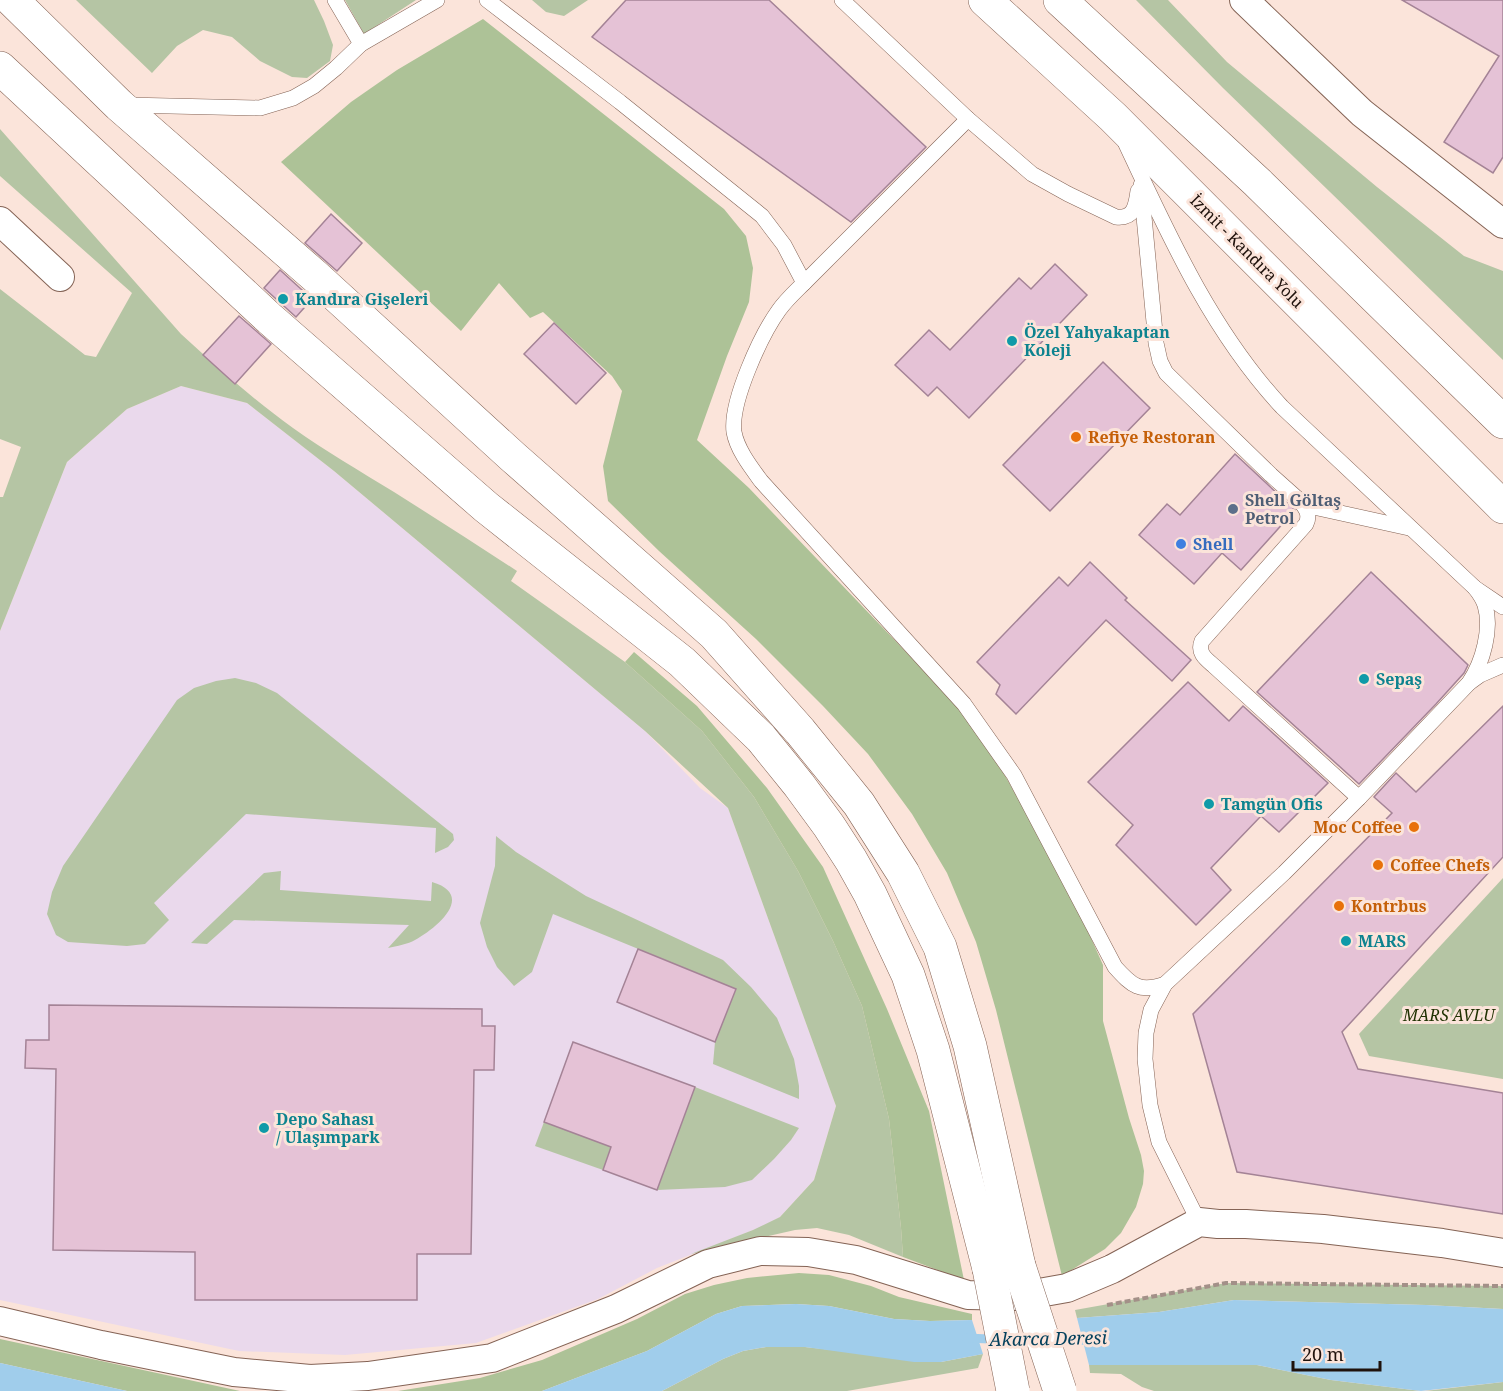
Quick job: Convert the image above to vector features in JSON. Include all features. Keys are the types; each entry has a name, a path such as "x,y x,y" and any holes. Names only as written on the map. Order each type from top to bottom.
{"highway":[{"path":"12,0 119,105 316,277 513,457 714,634 800,731 859,804 903,873 940,947 970,1046 1004,1268 1013,1391"},
{"name":"İzmit - Kandıra Yolu","path":"985,0 1113,117 1503,507"},
{"path":"1060,0 1257,182 1503,422"},
{"path":"0,68 270,319 486,507 682,662 761,738 805,793 851,860 875,904 908,975 1043,1391"},
{"path":"1004,1268 1060,1391"}],"street":[{"path":"1258,5 1362,113 1501,216"},
{"path":"0,221 60,277"},
{"path":"0,1321 100,1345 234,1372 310,1380 368,1376 492,1358 616,1310 708,1264 760,1251 808,1252 856,1260 968,1295 1022,1296 1067,1288 1112,1269 1199,1222 1323,1229 1503,1253"}],"lane":[{"path":"334,0 361,44"},
{"path":"119,105 260,108 293,98 314,86 361,44 437,0"},
{"path":"487,0 620,102 762,216 784,244 804,284"},
{"path":"842,0 968,119 1032,174 1068,195 1116,217 1124,218 1130,215 1137,202 1140,176"},
{"path":"1113,117 1197,288 1257,378 1282,407 1475,588 1503,607"},
{"path":"968,119 780,308 754,355 741,391 734,424 737,441 761,481 964,704 1014,775 1115,967 1127,979 1144,989 1165,984"},
{"path":"1140,176 1155,330 1158,352 1164,370 1299,500 1308,513 1306,524 1202,641 1201,654 1359,798"},
{"path":"1299,500 1318,508 1411,528"},
{"path":"1469,683 1480,657 1487,627 1485,603 1475,588"},
{"path":"1199,1222 1159,1142 1150,1105 1145,1059 1146,1033 1151,1010 1165,984 1284,873 1469,683 1480,675 1503,665"}],"shaded area":[{"path":"181,386 247,403 334,471 645,731 700,788 728,808 836,1106 814,1180 780,1217 761,1227 657,1268 598,1299 476,1343 345,1355 239,1351 0,1300 0,631 67,462 127,409"}],"green space":[{"path":"76,0 314,0 333,45 330,61 307,78 292,77 260,61 232,37 203,30 177,46 152,73"},
{"path":"345,0 416,0 364,34"},
{"path":"532,0 588,0 564,16 546,12"},
{"path":"1136,0 1168,0 1227,62 1377,187 1464,256 1503,271 1503,360 1223,88"},
{"path":"483,19 724,209 746,236 753,268 749,302 697,440 749,488 953,701 999,765 1075,902 1103,965 1103,1021 1144,1171 1143,1184 1136,1207 1121,1233 1105,1249 1062,1276 996,1010 976,942 947,873 912,814 868,754 756,639 608,501 603,466 622,391 612,376 543,312 530,318 499,283 461,331 281,162 351,102 397,70"},
{"path":"0,129 181,334 236,383 278,417 330,453 517,571 511,581 625,662 702,731 754,797 798,871 862,1006 889,1119 903,1257 849,1235 817,1228 795,1230 691,1254 780,1217 814,1180 836,1106 728,808 645,731 334,471 247,403 181,386 127,409 67,462 0,631 0,497 3,497 21,447 0,439 0,289 85,355 96,357 132,293 0,176"},
{"path":"634,652 697,706 767,788 823,867 887,1009 929,1111 964,1280 903,1257 889,1119 862,1006 798,871 754,797 702,731 625,662"},
{"path":"235,678 256,683 277,693 453,834 454,840 448,847 435,853 436,828 246,814 154,903 169,920 145,944 127,946 68,942 56,935 47,914 52,892 63,866 177,700 194,688"},
{"path":"496,836 516,852 586,896 723,960 751,987 777,1018 794,1059 799,1099 713,1064 715,1042 736,989 553,914 532,972 514,986 497,967 487,947 480,923 495,866"},
{"path":"281,871 280,890 431,901 432,882 445,888 451,895 452,903 442,920 424,935 409,943 388,948 409,925 234,920 207,944 191,943 264,873"},
{"name":"MARS AVLU","path":"1503,878 1503,1079 1369,1056 1359,1034"},
{"path":"695,1087 799,1128 774,1159 752,1180 725,1187 657,1190"},
{"path":"544,1122 611,1147 603,1170 535,1146"},
{"path":"799,1273 829,1275 871,1286 899,1297 972,1314 972,1320 894,1319 829,1306 796,1304 742,1306 716,1314 647,1351 542,1391 398,1391 480,1378 542,1360 637,1319 685,1294 714,1285 747,1278"},
{"path":"1226,1283 1503,1286 1503,1309 1234,1300 1159,1312 1077,1318 1075,1310"},
{"path":"0,1339 240,1391 127,1391 0,1363"},
{"path":"766,1347 805,1347 941,1362 983,1354 978,1368 847,1391 662,1391 723,1359 743,1351"},
{"path":"1089,1365 1257,1365 1331,1380 1421,1391 1154,1391 1142,1387 1121,1374 1090,1373"},
{"path":"1503,1382 1503,1391 1425,1391"}],"water":[{"path":"1234,1300 1503,1309 1503,1382 1421,1391 1331,1380 1257,1365 1089,1365 1077,1318 1159,1312"},
{"path":"796,1304 829,1306 894,1319 972,1320 983,1354 941,1362 914,1362 805,1347 766,1347 743,1351 723,1359 662,1391 542,1391 647,1351 716,1314 742,1306"},
{"path":"0,1363 127,1391 0,1391"}],"building":[{"path":"626,0 769,0 926,147 851,222 592,37"},
{"path":"1402,0 1503,0 1503,157 1493,173 1444,142 1499,56"},
{"path":"331,214 362,243 337,271 305,243"},
{"name":"Özel Yahyakaptan Koleji","path":"1055,264 1087,295 969,418 937,387 928,396 895,365 929,330 950,350 1019,278 1031,289"},
{"path":"280,270 312,299 296,317 264,288"},
{"path":"239,316 271,344 235,384 203,355"},
{"path":"554,323 606,373 576,404 524,354"},
{"name":"Refiye Restoran","path":"1103,362 1150,408 1050,511 1003,465"},
{"path":"1235,454 1295,510 1241,570 1222,553 1194,584 1139,535 1167,504 1180,515"},
{"path":"1090,562 1127,598 1125,600 1191,660 1172,681 1106,620 1016,714 996,694 1000,685 977,662 1059,577 1068,586"},
{"name":"Sepaş","path":"1371,572 1468,665 1464,673 1436,704 1359,784 1257,692"},
{"name":"Tamgün Ofis","path":"1188,682 1229,721 1243,706 1328,783 1279,832 1261,816 1211,868 1231,890 1196,925 1116,845 1133,825 1088,782"},
{"name":"MARS","path":"1503,706 1503,857 1342,1032 1358,1069 1503,1093 1503,1214 1237,1172 1193,1014 1392,813 1374,797 1396,773 1416,792"},
{"path":"638,949 736,989 715,1042 617,1002"},
{"name":"Depo Sahası / Ulaşımpark","path":"49,1005 482,1009 482,1026 495,1026 494,1070 474,1070 471,1254 417,1254 417,1300 195,1300 195,1252 53,1250 56,1069 25,1068 26,1040 49,1040"},
{"path":"573,1042 695,1087 657,1190 603,1170 611,1147 544,1122"}],"waterway":[{"name":"Akarca Deresi","path":"966,1338 1036,1341"},
{"name":"Akarca Deresi","path":"1050,1341 1093,1340"}],"place":[{"name":"Kandıra Gişeleri","path":"283,299"},
{"name":"Özel Yahyakaptan Koleji","path":"1012,341"},
{"name":"Refiye Restoran","path":"1076,437"},
{"name":"Shell Göltaş Petrol","path":"1233,509"},
{"name":"Shell","path":"1181,544"},
{"name":"Sepaş","path":"1364,679"},
{"name":"Tamgün Ofis","path":"1209,804"},
{"name":"Moc Coffee","path":"1414,827"},
{"name":"Coffee Chefs","path":"1378,865"},
{"name":"Kontrbus","path":"1339,906"},
{"name":"MARS","path":"1346,941"},
{"name":"Depo Sahası / Ulaşımpark","path":"264,1128"}]}
